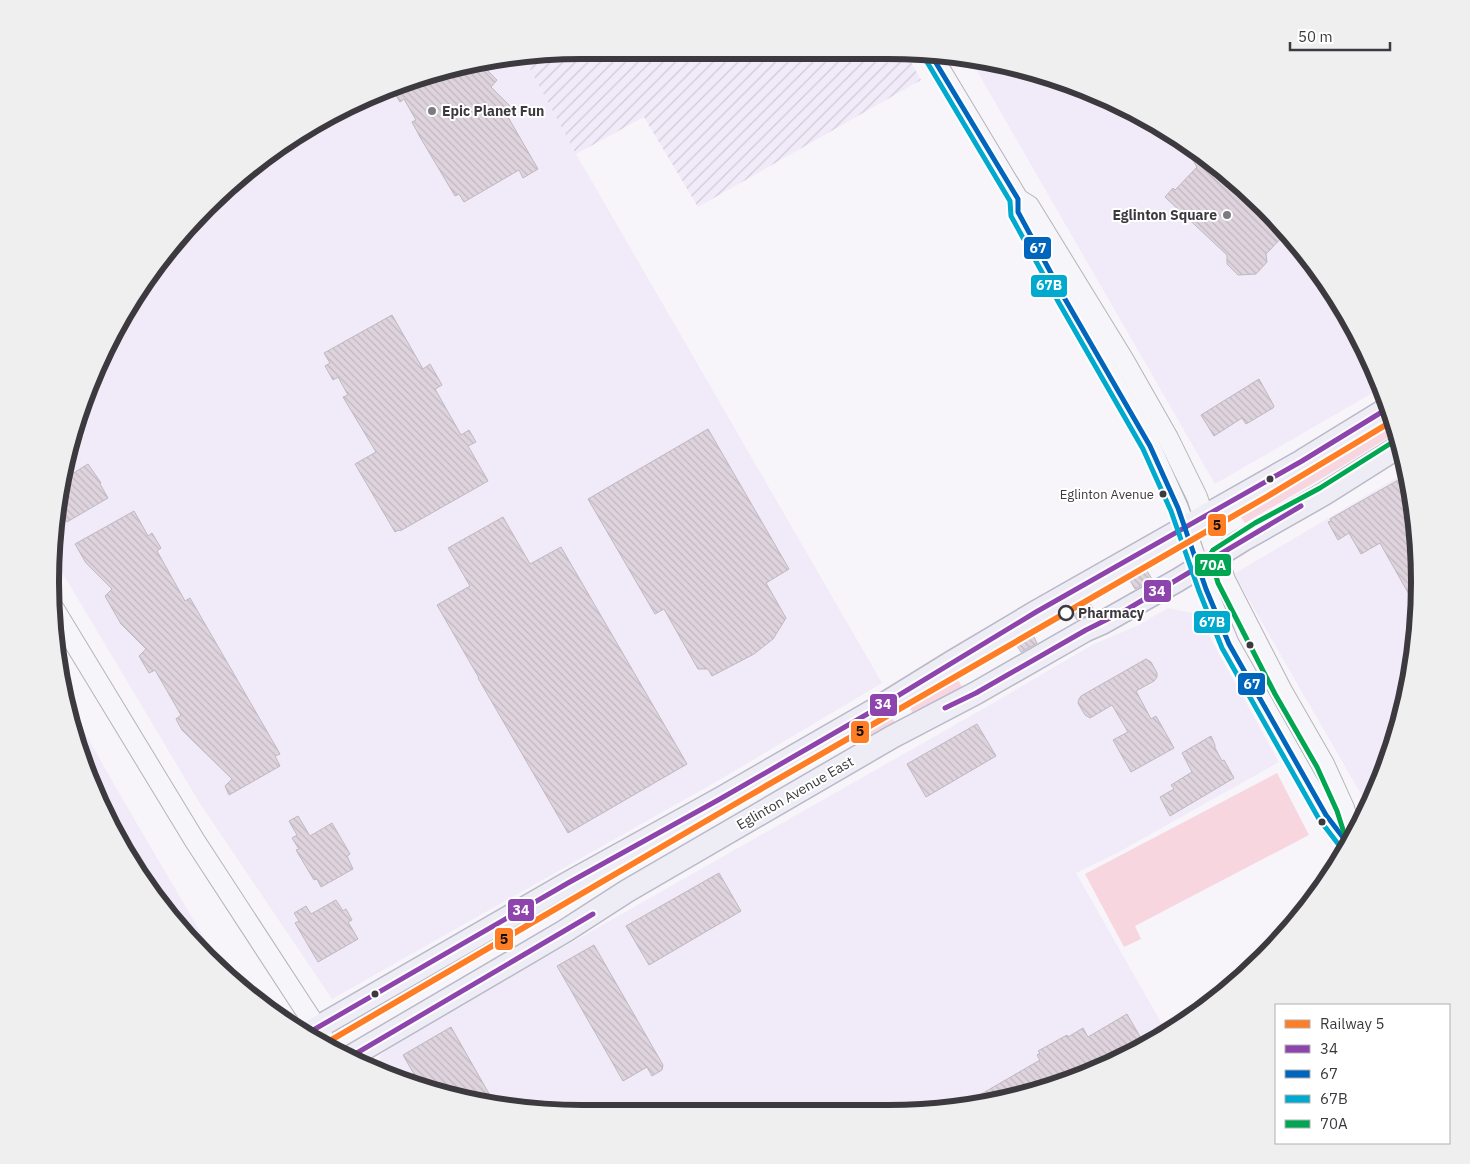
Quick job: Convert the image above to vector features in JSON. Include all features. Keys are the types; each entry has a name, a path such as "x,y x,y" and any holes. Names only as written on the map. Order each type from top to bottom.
{"main road":[{"path":"319,1034 574,880 737,790 1045,607 1302,461 1382,412"},
{"name":"Eglinton Avenue East","path":"356,1053 572,926 628,890 900,732 976,693 1086,630 1102,623 1259,530 1324,494 1394,450"}],"street":[{"path":"935,61 1018,199 1029,206 1123,359 1168,438 1197,497 1194,522 1208,561 1229,644 1326,815 1344,839"},
{"path":"1208,561 1225,580 1269,666 1324,764 1344,808 1350,827"},
{"path":"60,619 195,841 317,1033"}],"shaded area":[{"path":"582,59 910,60 921,80 698,207 644,117 576,154 526,62"},
{"path":"526,62 576,154 882,683 721,779 332,999 199,802 59,568 63,514 69,480 87,414 99,382 129,320 167,263 212,212 263,167 320,129 382,99 447,77 480,69"},
{"path":"974,66 1023,77 1088,99 1150,129 1179,147 1207,167 1258,212 1303,263 1341,320 1375,392 1215,484"},
{"path":"1387,428 1390,436 1341,467 1245,523 1240,516"},
{"path":"1400,476 1407,514 1410,548 1410,616 1407,650 1393,717 1383,750 1364,799 1234,574"},
{"path":"1168,608 1197,614 1279,762 1117,853 1076,873 1163,1027 1150,1035 1088,1065 1023,1087 956,1101 922,1104 548,1104 480,1095 414,1077 379,1064 380,1056 391,1045 983,709 1092,645 1139,625"},
{"path":"954,673 962,687 914,715 906,701"},
{"path":"888,711 897,726 861,747 851,731"},
{"path":"78,722 213,953 167,901 129,844 99,782"},
{"path":"1277,773 1309,835 1135,926 1141,939 1124,947 1085,874"}],"building":[{"path":"485,68 497,80 491,87 515,111 508,117 538,169 523,178 519,170 464,202 459,194 455,196 420,137 412,122 416,120 404,99 400,102 395,94 447,77"},
{"name":"Eglinton Square","path":"1190,155 1233,189 1282,238 1266,254 1267,262 1256,274 1238,275 1227,264 1227,255 1165,197 1173,188 1175,190 1197,167"},
{"path":"392,315 423,369 430,364 442,385 435,389 461,435 469,430 476,442 468,446 488,481 400,531 395,532 355,464 376,452 343,397 348,395 338,377 333,380 325,366 330,363 324,353"},
{"path":"1259,379 1274,406 1273,408 1246,424 1242,418 1214,436 1201,415"},
{"path":"708,429 789,569 766,583 786,618 773,639 754,654 712,676 708,669 698,669 664,609 655,614 588,499"},
{"path":"88,464 101,483 108,498 67,522 63,514 70,475"},
{"path":"1401,479 1407,514 1410,548 1411,597 1380,543 1361,554 1349,533 1338,540 1328,522 1331,521 1330,519"},
{"path":"134,511 148,536 152,533 161,548 157,551 185,601 190,598 280,754 275,756 280,766 229,795 225,786 232,779 182,730 176,719 181,715 155,670 149,673 139,656 146,649 121,624 105,596 112,589 86,563 75,544"},
{"path":"503,517 530,564 561,547 687,764 568,833 437,605 470,586 448,548"},
{"path":"1144,566 1152,579 1135,589 1127,575"},
{"path":"1087,598 1095,612 1077,620 1070,608"},
{"path":"1031,631 1037,643 1021,652 1014,641"},
{"path":"1146,659 1151,662 1157,677 1154,681 1136,691 1151,719 1156,716 1174,748 1131,772 1113,740 1128,732 1112,705 1090,718 1085,715 1078,703 1081,696"},
{"path":"977,724 996,756 926,797 907,764"},
{"path":"1211,736 1222,761 1224,760 1234,778 1170,816 1160,797 1174,789 1171,785 1192,772 1182,753"},
{"path":"298,816 310,836 332,823 350,854 347,856 353,869 321,887 317,879 314,880 296,850 299,849 292,838 297,835 289,821"},
{"path":"719,873 741,911 649,965 626,926"},
{"path":"336,900 343,911 346,909 352,920 348,922 358,939 318,962 295,923 299,921 294,913 306,906 311,914"},
{"path":"594,945 663,1065 662,1070 652,1076 647,1067 623,1081 557,966"},
{"path":"1127,1014 1142,1039 1088,1065 1056,1077 1023,1087 975,1098 1040,1060 1037,1055 1040,1053 1038,1051 1067,1035 1068,1037 1083,1028 1088,1037"},
{"path":"451,1027 491,1097 416,1078 403,1055"}],"rail line":[{"name":"5","path":"330,1040 1268,496 1386,425"}],"transit line":[{"name":"67B","path":"926,60 1010,201 1011,216 1143,449 1171,511 1199,591 1222,648 1319,819 1340,846"},
{"name":"67","path":"935,61 1018,199 1018,212 1065,299 1150,446 1178,508 1206,589 1229,644 1326,815 1344,839"},
{"name":"34","path":"313,1030 876,709 1036,612 1302,461 1382,412"},
{"name":"70A","path":"1345,836 1337,811 1317,767 1275,694 1218,583 1210,555 1213,550 1255,523 1320,488 1392,443"},
{"name":"34","path":"945,708 976,693 1086,630 1126,610 1301,506"},
{"name":"34","path":"356,1053 593,914"}],"place":[{"name":"Epic Planet Fun","path":"432,111"},
{"name":"Eglinton Square","path":"1227,215"},
{"name":"Eglinton Avenue","path":"1163,494"},
{"name":"Pharmacy","path":"1066,613"}]}
